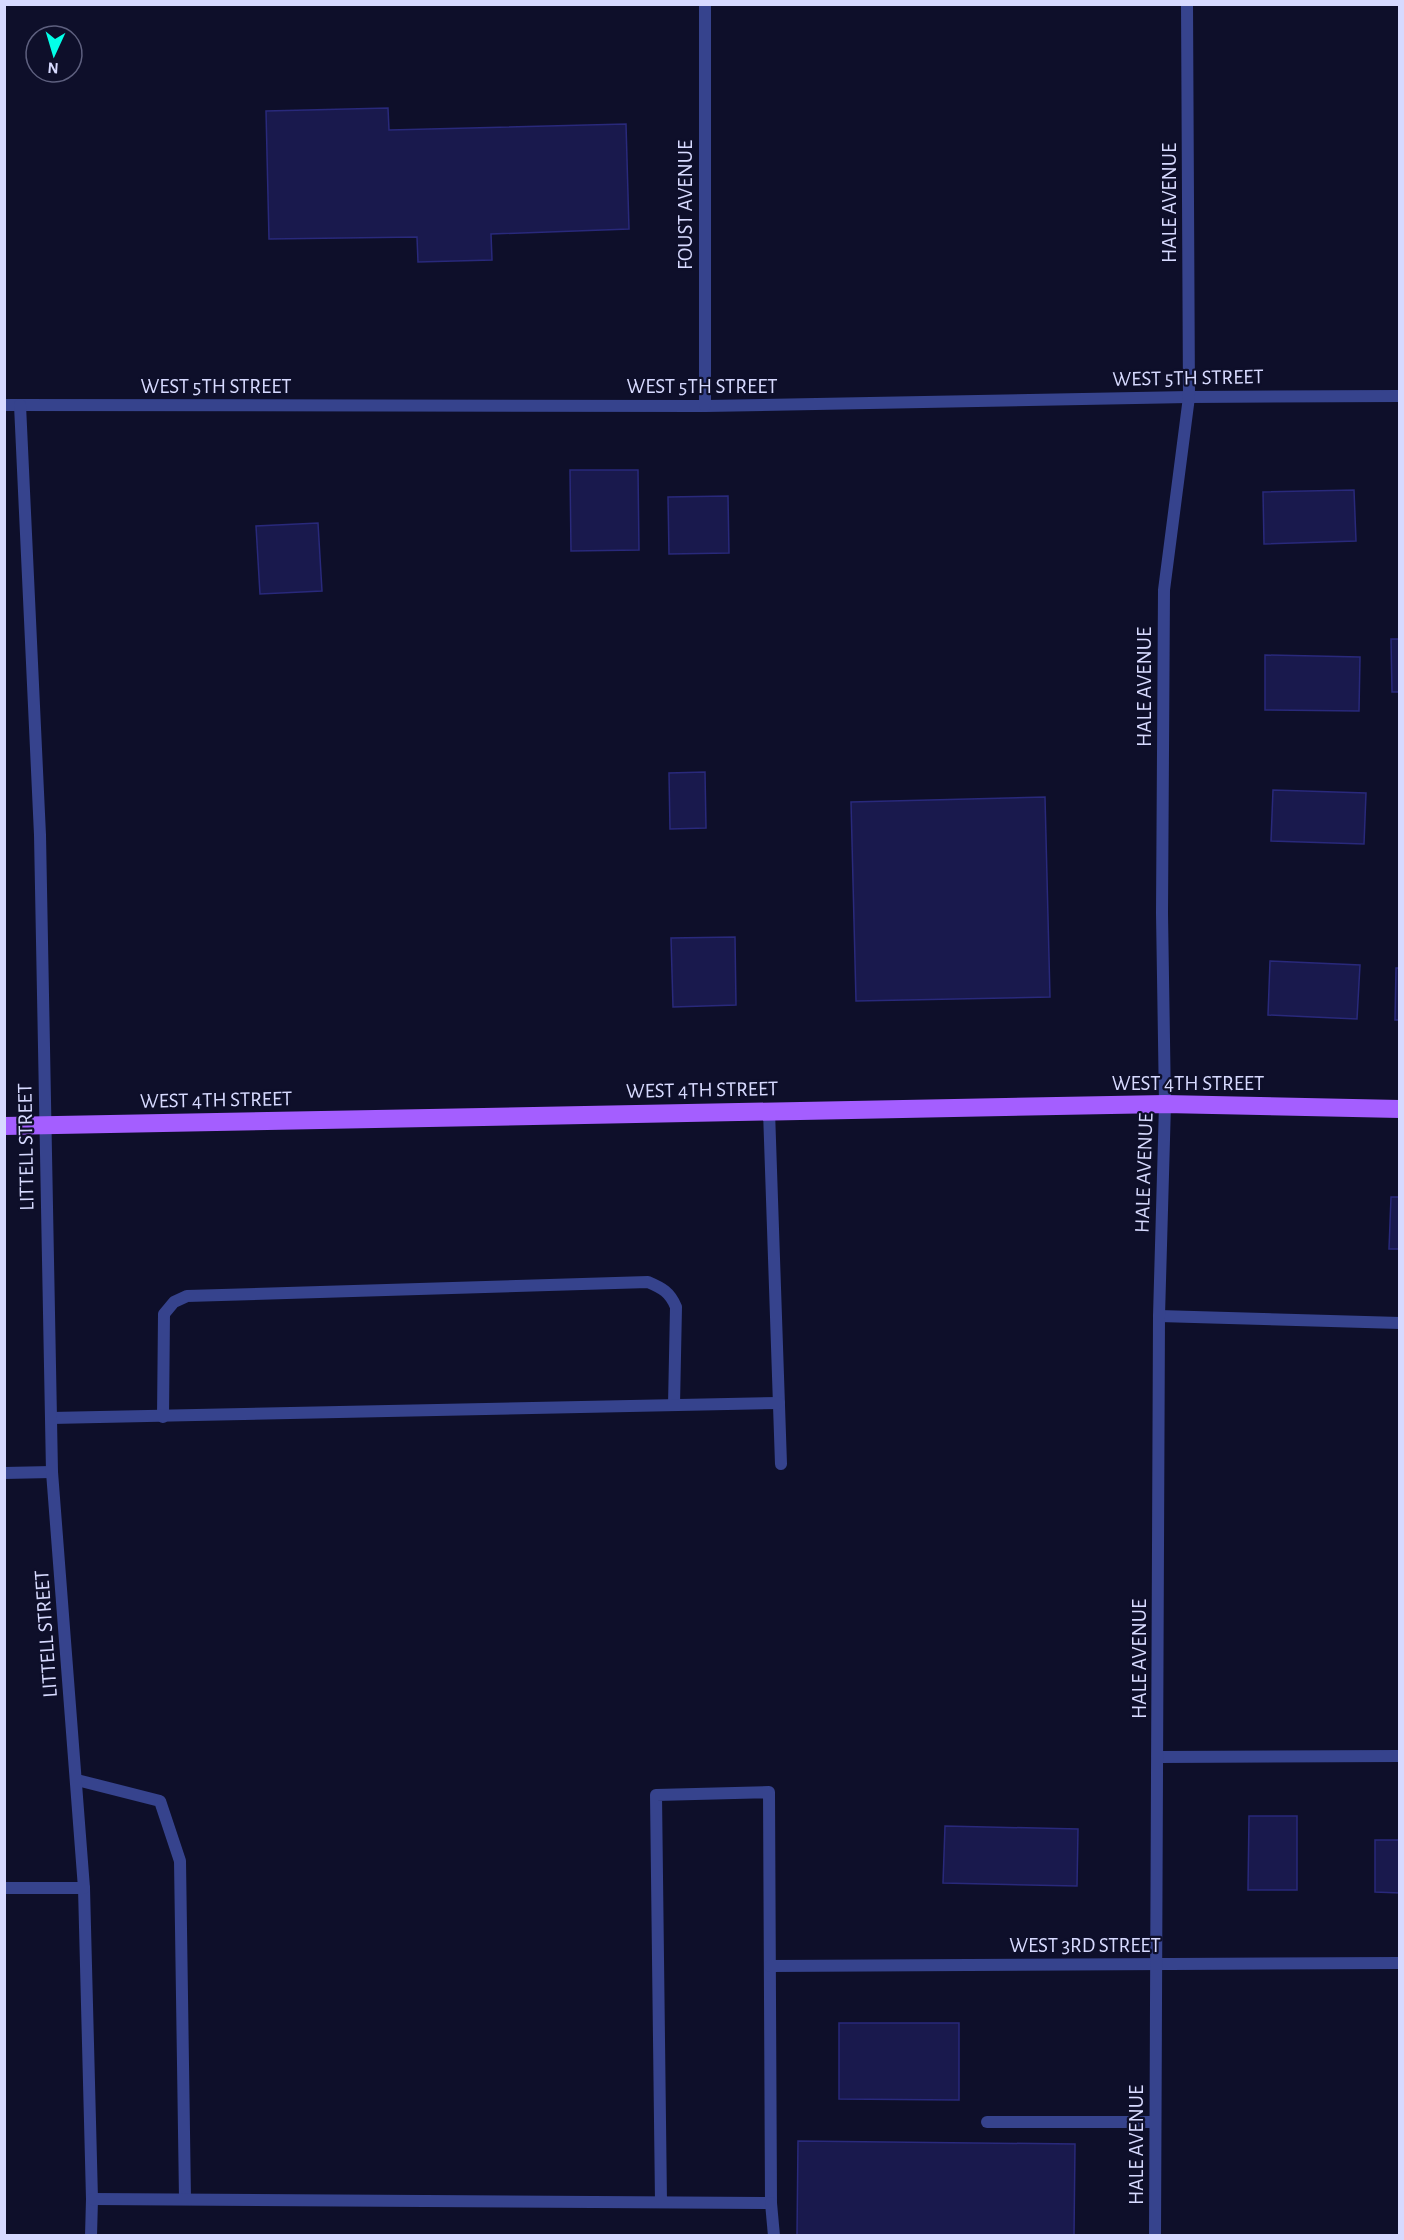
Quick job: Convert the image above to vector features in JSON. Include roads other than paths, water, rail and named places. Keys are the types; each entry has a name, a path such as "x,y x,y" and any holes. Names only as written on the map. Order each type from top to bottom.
{"main road":[{"name":"WEST 4TH STREET","path":"4,1126 1165,1104 1400,1109"}],"street":[{"name":"FOUST AVENUE","path":"705,4 705,406"},
{"name":"HALE AVENUE","path":"1155,2235 1158,1964 1159,1316 1165,1104 1162,913 1164,590 1189,397 1187,4"},
{"name":"WEST 5TH STREET","path":"4,405 705,406 1189,397 1400,396"},
{"name":"LITTELL STREET","path":"20,405 40,835 52,1472 84,1888 91,2235"},
{"path":"769,1111 781,1464"},
{"path":"162,1417 164,1314 174,1302 188,1296 648,1282 665,1289 676,1307 674,1405"},
{"path":"1159,1316 1400,1323"},
{"path":"51,1418 779,1403"},
{"path":"4,1473 52,1472"},
{"path":"1158,1757 1400,1756"},
{"path":"77,1780 160,1800 180,1861 185,2199"},
{"path":"662,2202 656,1795 769,1792 771,2203 774,2235"},
{"path":"4,1888 84,1888"},
{"name":"WEST 3RD STREET","path":"770,1966 1400,1963"},
{"path":"987,2122 1155,2122"},
{"path":"92,2199 771,2203"}]}
